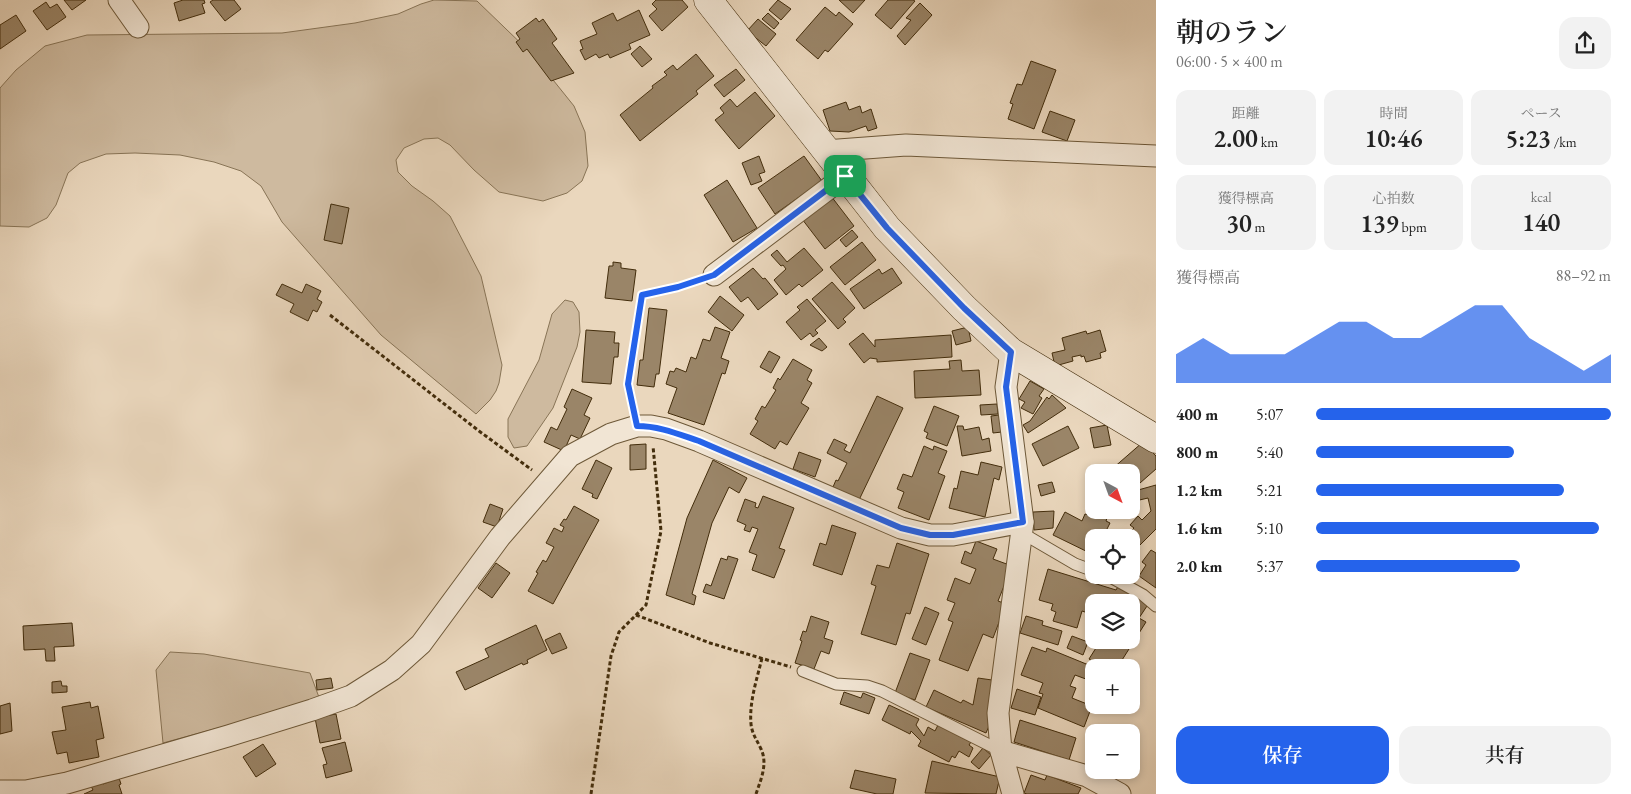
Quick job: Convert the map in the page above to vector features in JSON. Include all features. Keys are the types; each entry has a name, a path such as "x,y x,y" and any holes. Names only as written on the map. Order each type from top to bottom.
{"street":[{"path":"119,0 138,28"},
{"path":"708,0 887,228 964,308 1011,352 1156,439"},
{"path":"825,151 906,145 1156,156"},
{"path":"714,275 845,176"},
{"path":"1011,352 1006,387 1022,528 998,713 1001,751 1013,794"},
{"path":"0,792 69,789 351,696 392,670 421,644 500,537 570,456 611,434 644,426 699,441 901,528 930,535 953,535 1022,528"},
{"path":"1001,751 1087,776 1120,794"}],"lane":[{"path":"1022,528 1075,564 1085,568"},
{"path":"1123,584 1143,595 1156,606"},
{"path":"803,670 836,684 867,686 882,691 1001,751"}],"path":[{"path":"591,794 611,656 619,632 646,606 661,531 644,426 628,384 642,295 678,287 714,275"},
{"path":"330,315 479,431 548,481"},
{"path":"636,615 710,643 803,670"},
{"path":"756,794 765,763 761,749 752,734 750,722 762,658"}],"shaded area":[{"path":"434,0 477,1 533,55 574,106 585,132 588,166 582,181 567,193 543,201 499,192 450,145 438,138 424,139 404,148 396,160 398,172 412,186 450,216 481,276 502,365 496,391 476,414 381,335 282,222 261,186 241,171 214,162 180,155 106,154 80,163 68,173 56,205 47,218 29,227 0,226 0,88 16,70 45,46 87,35 282,33 355,23 398,14"},
{"path":"565,300 573,302 579,312 580,332 577,347 553,408 527,446 514,448 508,437 508,419 539,360 552,314"},
{"path":"170,652 204,654 310,673 320,700 163,743 156,670"}],"building":[{"path":"64,0 86,0 72,10"},
{"path":"183,0 204,0 205,3 202,4 205,13 179,21 174,3"},
{"path":"213,0 234,0 241,9 225,21 210,2"},
{"path":"656,0 682,0 688,7 662,31 649,16 657,9 652,4"},
{"path":"778,0 791,9 781,20 769,10"},
{"path":"839,0 865,0 853,13"},
{"path":"888,0 915,1 891,29 875,15"},
{"path":"46,2 50,8 57,4 66,17 47,30 33,11"},
{"path":"920,3 932,15 905,45 897,36 911,20 906,18"},
{"path":"825,7 836,16 839,12 853,24 828,52 825,50 818,59 796,40"},
{"path":"639,10 650,35 629,44 631,49 610,58 608,54 599,58 596,54 585,60 580,50 583,49 580,41 597,34 592,23 613,13 617,21"},
{"path":"768,13 779,23 774,29 762,19"},
{"path":"16,15 26,31 0,49 0,25"},
{"path":"536,18 539,22 543,19 557,39 552,43 574,73 551,81 527,49 523,52 516,42 520,39 516,33"},
{"path":"758,19 776,34 766,46 747,31"},
{"path":"640,46 652,59 642,67 631,54"},
{"path":"696,54 714,76 696,91 698,94 640,141 620,115 667,75 664,72 673,65 677,70"},
{"path":"1031,61 1056,70 1034,129 1008,119 1013,104 1010,103 1017,84 1022,85"},
{"path":"736,69 745,80 724,97 714,85"},
{"path":"755,92 775,116 739,149 715,120 724,113 720,108 730,99 737,107"},
{"path":"846,102 849,110 860,106 862,113 871,109 877,128 868,131 866,126 849,132 830,131 823,110"},
{"path":"1050,111 1075,120 1067,141 1042,132"},
{"path":"759,156 765,172 759,174 762,181 751,185 742,163"},
{"path":"804,156 822,181 775,214 758,188"},
{"path":"727,180 757,228 733,242 704,195"},
{"path":"831,196 854,226 825,249 802,219"},
{"path":"331,204 349,208 342,244 324,240"},
{"path":"852,230 858,237 846,247 840,240"},
{"path":"862,242 876,260 845,285 830,267"},
{"path":"804,248 823,270 802,287 799,284 786,295 774,280 786,269 771,255 777,250 787,262"},
{"path":"613,262 621,263 621,268 636,270 632,301 605,298 609,266 613,266"},
{"path":"753,268 763,279 765,278 778,294 758,310 748,297 741,302 729,287"},
{"path":"892,268 902,283 864,309 850,289 879,269 882,274"},
{"path":"832,282 855,308 843,319 846,322 838,329 812,299"},
{"path":"282,284 302,293 306,284 321,291 317,299 322,302 317,312 313,310 308,321 290,312 294,304 276,295"},
{"path":"720,296 744,315 732,331 708,312"},
{"path":"807,299 826,321 815,330 818,333 813,337 810,333 801,340 786,322 800,310 797,307"},
{"path":"649,308 667,310 659,374 656,374 654,387 637,385 640,360 643,360"},
{"path":"715,327 730,332 721,358 729,361 725,374 722,373 704,425 668,413 677,388 666,384 670,371 674,372 676,368 686,372 691,357 696,359 703,339 710,341"},
{"path":"968,327 971,341 956,345 952,331"},
{"path":"586,330 615,332 614,343 619,343 618,357 614,357 611,384 582,382"},
{"path":"1100,330 1106,351 1100,353 1101,358 1086,362 1084,356 1081,357 1081,355 1072,357 1073,361 1055,366 1052,353 1065,350 1062,338 1086,331 1087,334"},
{"path":"863,333 875,347 875,340 951,335 952,357 877,362 877,359 870,358 864,363 849,344"},
{"path":"819,338 827,347 822,351 810,345"},
{"path":"769,351 780,357 771,373 760,367"},
{"path":"793,359 812,370 807,380 812,383 801,403 809,408 787,445 780,441 775,449 750,434 758,421 755,419 762,406 765,408 776,390 773,388 778,378 780,380"},
{"path":"961,360 962,371 979,370 981,395 915,398 914,371 950,369 949,361"},
{"path":"1030,381 1044,389 1039,396 1042,398 1033,414 1021,408 1025,402 1019,399"},
{"path":"572,389 592,398 584,415 590,418 580,439 571,435 564,451 544,442 551,427 557,430 567,409 564,407"},
{"path":"1052,395 1066,408 1028,433 1023,425 1030,421 1047,397 1049,399"},
{"path":"877,396 903,408 859,500 833,487 847,463 827,453 834,439 847,445 844,450 850,453"},
{"path":"997,404 998,414 981,415 980,405"},
{"path":"934,406 959,416 947,446 926,438 928,433 924,431"},
{"path":"999,415 1002,432 993,433 991,416"},
{"path":"1107,425 1111,445 1094,448 1090,428"},
{"path":"957,426 963,426 964,430 979,427 982,440 989,438 991,451 962,456"},
{"path":"1068,426 1079,448 1043,466 1032,444"},
{"path":"1143,442 1156,456 1156,469 1140,483 1140,464 1118,464"},
{"path":"646,444 646,469 630,470 630,445"},
{"path":"924,446 933,450 934,446 947,451 938,473 945,476 929,520 898,508 904,492 897,489 903,474 912,477"},
{"path":"799,452 821,460 815,477 793,469"},
{"path":"596,460 612,468 597,499 592,497 593,494 582,489"},
{"path":"713,460 747,478 739,493 729,487 712,523 692,594 696,596 694,605 666,595 687,518"},
{"path":"981,462 1002,467 999,480 994,478 985,517 949,508 954,488 957,489 961,471 978,475"},
{"path":"1052,482 1055,492 1041,496 1038,485"},
{"path":"1156,485 1156,529 1140,545 1140,529 1133,529 1130,525 1135,519 1140,518 1142,520 1151,511 1148,498 1140,500 1140,489"},
{"path":"763,496 794,508 779,548 785,550 774,578 752,570 757,555 749,552 758,529 752,527 750,532 744,530 746,525 737,521 745,499 756,503 755,507 758,508"},
{"path":"490,504 503,509 497,527 483,522"},
{"path":"574,506 599,520 553,604 528,591 543,560 546,562 554,547 546,543 554,528 562,532 564,527 560,525 564,519 566,520"},
{"path":"1054,511 1053,528 1034,530 1033,512"},
{"path":"1065,512 1082,521 1085,514 1085,519 1107,519 1106,521 1110,523 1107,529 1085,529 1085,551 1053,535"},
{"path":"832,525 856,533 842,575 813,565 820,543 826,545"},
{"path":"976,541 997,549 993,559 1012,566 998,601 1006,604 993,638 983,634 968,671 939,660 953,622 948,620 955,603 947,600 955,578 970,584 976,569 961,563 965,551 971,554"},
{"path":"897,543 929,554 910,614 906,613 896,645 861,634 876,586 871,584 877,565 889,568"},
{"path":"1151,550 1156,553 1156,588 1140,577 1146,565 1142,562"},
{"path":"728,556 738,559 724,599 703,592 706,584 711,586 721,558 727,560"},
{"path":"496,563 510,573 492,598 478,588"},
{"path":"1048,569 1085,580 1085,584 1097,584 1116,590 1119,585 1134,594 1085,594 1085,612 1082,611 1077,628 1053,621 1056,612 1051,610 1053,604 1039,600"},
{"path":"1140,598 1149,603 1140,616"},
{"path":"925,607 939,613 926,645 912,639"},
{"path":"811,616 829,622 824,638 833,641 829,654 821,651 814,669 795,663 803,631 806,632"},
{"path":"1026,616 1043,621 1042,625 1062,631 1058,645 1020,633"},
{"path":"1140,619 1146,622 1140,632"},
{"path":"72,623 74,646 54,647 55,661 46,661 45,649 24,650 23,626"},
{"path":"536,625 547,650 527,660 528,663 523,665 522,663 465,690 456,672 489,657 485,649"},
{"path":"560,633 567,648 552,654 545,640"},
{"path":"1072,636 1085,641 1083,655 1067,648"},
{"path":"1032,647 1046,652 1047,648 1085,664 1085,679 1075,675 1070,686 1076,688 1072,698 1085,703 1085,714 1089,714 1084,727 1038,708 1043,694 1039,693 1043,683 1021,675"},
{"path":"1095,649 1129,649 1123,659 1089,659"},
{"path":"910,653 930,660 915,700 895,693"},
{"path":"331,678 333,688 317,690 316,680"},
{"path":"978,678 992,680 989,726 986,733 926,707 934,690 961,703 963,700 973,705"},
{"path":"61,681 62,686 67,686 67,692 52,693 52,682"},
{"path":"1017,689 1041,697 1035,715 1011,708"},
{"path":"844,692 861,698 863,693 875,698 869,714 840,704"},
{"path":"90,702 91,708 98,706 104,738 96,740 99,757 69,763 67,752 57,754 52,732 66,730 62,707"},
{"path":"10,703 12,731 0,734 0,706"},
{"path":"889,705 919,719 916,725 924,736 928,727 935,731 938,725 971,742 969,745 973,748 969,757 959,751 955,758 952,756 949,762 918,746 921,741 911,731 910,734 882,720"},
{"path":"336,714 341,739 320,743 315,718"},
{"path":"1020,720 1076,738 1069,760 1014,742"},
{"path":"345,742 352,771 326,778 323,765 327,764 322,748"},
{"path":"263,744 276,764 256,777 243,757"},
{"path":"983,748 991,755 979,769 971,762"},
{"path":"932,761 1000,777 996,794 925,793"},
{"path":"855,770 896,779 893,794 877,794 850,788"},
{"path":"1031,775 1045,780 1047,775 1081,788 1078,794 1027,794 1024,793"},
{"path":"119,778 122,794 84,794 93,790 91,786"}],"route":[{"path":"845,176 887,228 964,308 1011,352 1006,387 1023,522 953,535 930,535 901,528 699,441 666,429 637,426 628,384 642,295 678,287 714,275 845,176"}]}
